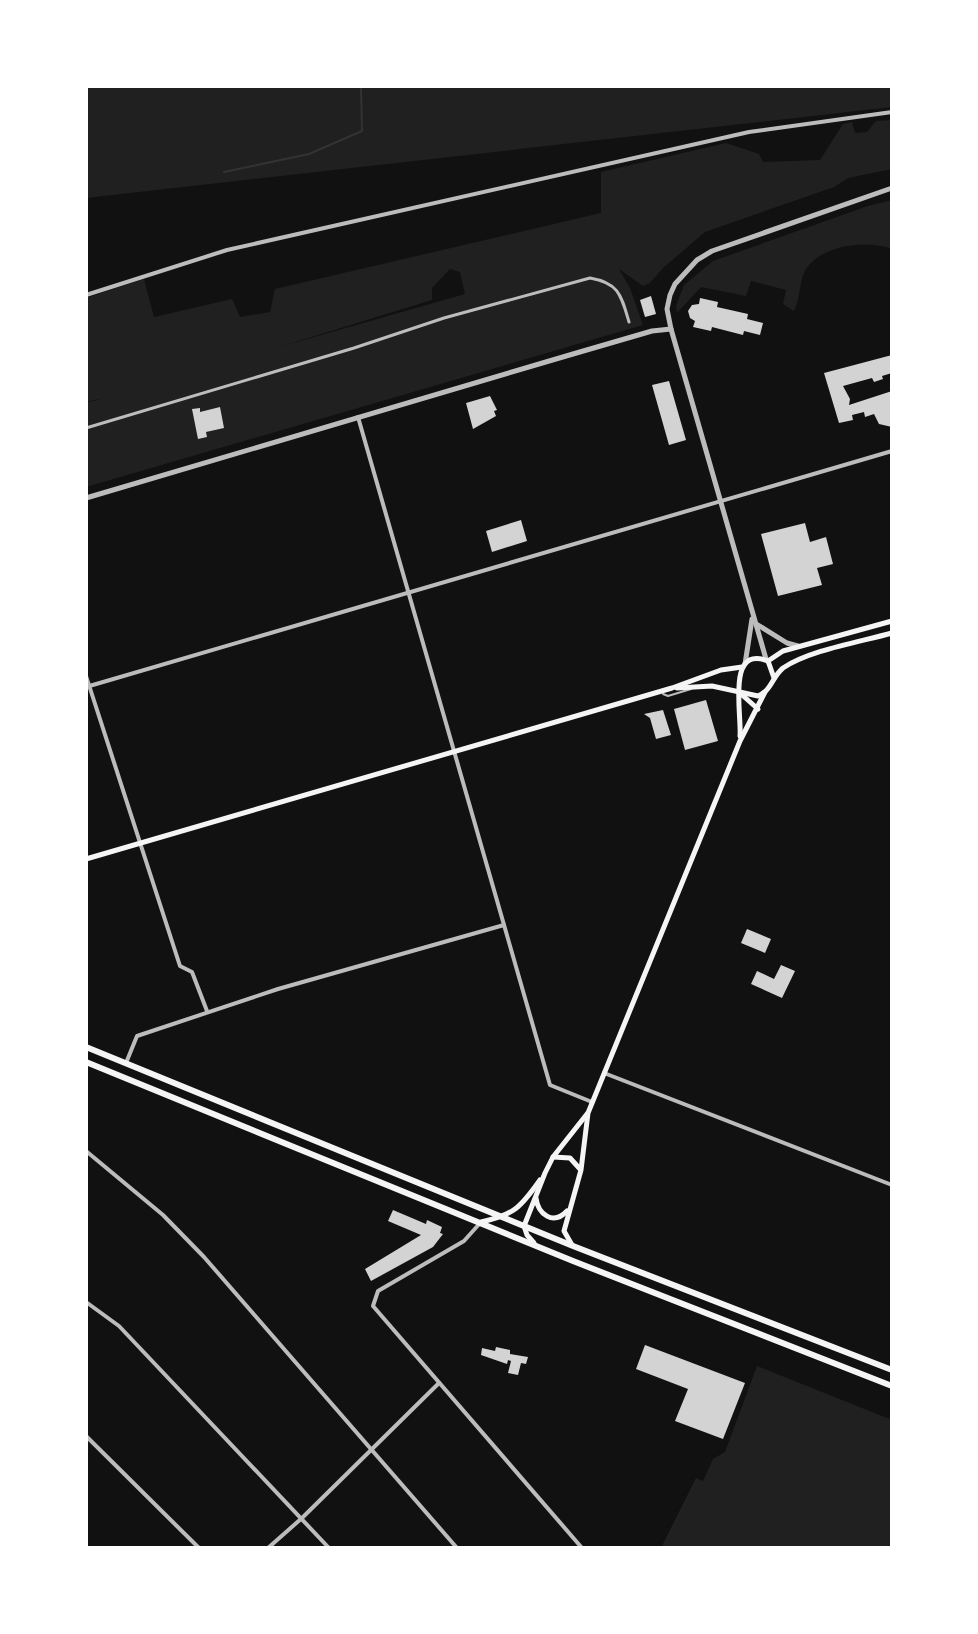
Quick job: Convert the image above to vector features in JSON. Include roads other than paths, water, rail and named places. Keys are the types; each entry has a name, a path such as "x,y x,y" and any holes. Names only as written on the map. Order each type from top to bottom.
{"main road":[{"path":"767,660 799,646 892,621"},
{"path":"573,1246 564,1231 581,1170 588,1113 740,741 765,692 784,668 797,661 892,633"},
{"path":"86,859 672,688 760,658 772,666 774,679"},
{"path":"740,741 738,679 743,666"},
{"path":"672,688 701,687 755,696 765,692"},
{"path":"740,693 758,709"},
{"path":"86,1047 573,1246 892,1370"},
{"path":"86,1062 892,1386"},
{"path":"535,1245 524,1226 545,1173 553,1157 588,1113"},
{"path":"553,1157 570,1158 581,1170"},
{"path":"481,1222 503,1217 525,1202 545,1173"},
{"path":"536,1196 537,1207 544,1215 554,1218 564,1215 569,1207"}],"street":[{"path":"86,295 227,250 749,132 892,112"},
{"path":"799,646 787,643 752,618 667,309 675,284 697,260 712,251 892,188"},
{"path":"86,428 444,318 590,278 606,281 620,293 629,322"},
{"path":"86,498 652,331 671,329"},
{"path":"358,417 550,1085 592,1102"},
{"path":"88,687 892,451"},
{"path":"743,666 752,618"},
{"path":"757,624 767,660"},
{"path":"86,676 180,966 192,972 207,1011"},
{"path":"126,1063 137,1036 207,1011 504,925"},
{"path":"604,1073 892,1185"},
{"path":"86,1151 163,1215 204,1257 457,1548"},
{"path":"481,1222 464,1241 378,1291 373,1306 582,1548"},
{"path":"86,1302 119,1326 329,1548"},
{"path":"268,1548 439,1383"},
{"path":"86,1436 199,1548"}],"lane":[{"path":"658,691 668,696 701,687"}],"waterway":[{"path":"224,172 309,154 362,131 361,86"}]}
